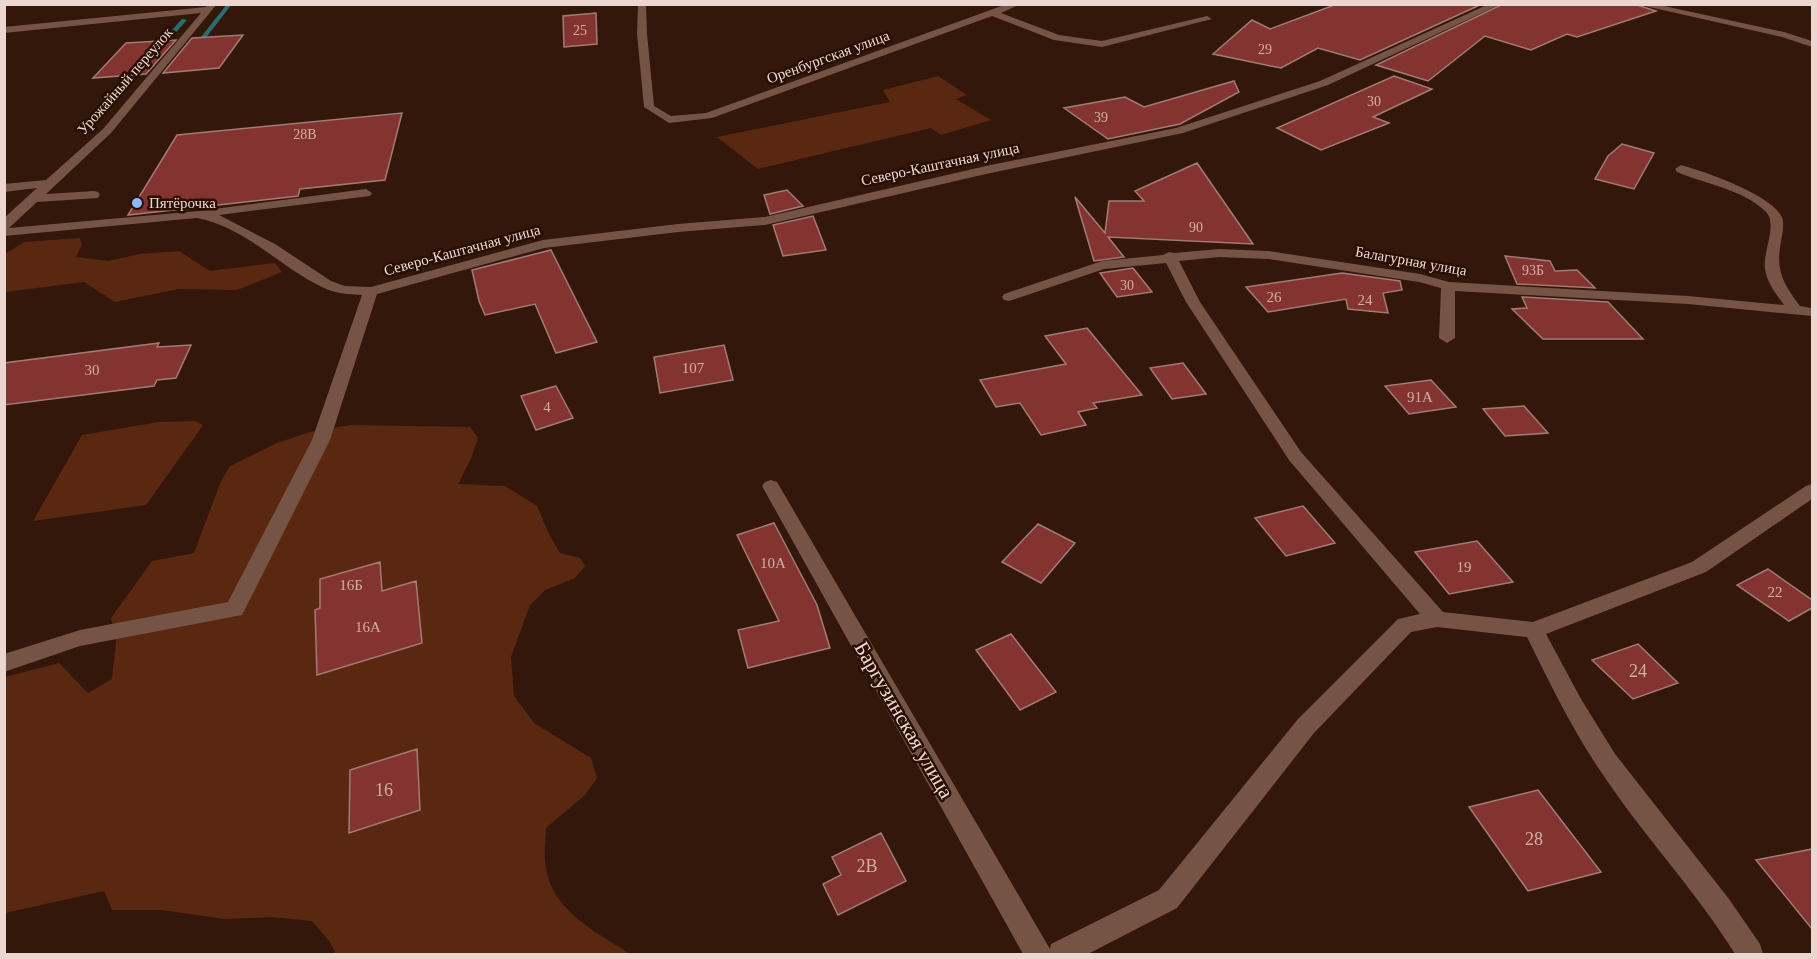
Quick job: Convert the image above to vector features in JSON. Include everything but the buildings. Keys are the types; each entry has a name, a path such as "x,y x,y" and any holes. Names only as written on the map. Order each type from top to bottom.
{"street":[{"name":"Оренбургская улица","path":"642,4 642,34 649,107 669,120 708,116 1017,4"},
{"name":"Северо-Каштачная улица","path":"197,214 213,217 231,225 270,247 326,284 343,290 371,291 543,244 765,220 986,170 1179,131 1324,83 1497,4"},
{"path":"1640,4 1784,35 1812,45"},
{"path":"4,30 211,7"},
{"name":"Урожайный переулок","path":"4,225 107,131 211,7"},
{"path":"993,13 1057,38 1101,44 1207,19"},
{"path":"1681,170 1760,201 1772,210 1777,218 1770,262 1772,271 1797,311"},
{"path":"4,188 50,183"},
{"path":"4,232 197,214 366,193"},
{"path":"33,198 93,195"},
{"name":"Балагурная улица","path":"1009,297 1102,265 1169,256 1219,253 1268,255 1420,278 1448,286 1688,300 1812,312"},
{"path":"1169,256 1193,302 1228,358 1248,383 1295,456 1437,619"},
{"path":"1448,286 1448,338"},
{"path":"4,663 80,638 235,609 321,440 371,291"},
{"name":"Баргузинская улица","path":"771,486 1038,954"},
{"path":"1061,954 1167,899 1306,726 1405,625 1437,619 1534,630 1699,567 1812,490"},
{"path":"1534,630 1561,683 1617,776 1733,925 1750,954"}],"shaded area":[{"path":"938,76 967,95 956,99 991,120 941,135 931,128 758,169 717,137 890,102 883,90"},
{"path":"80,238 82,245 76,257 109,261 139,254 179,251 210,271 275,263 282,272 237,290 178,289 115,302 84,282 5,292 5,254 24,242"},
{"path":"195,421 203,425 146,505 33,521 82,435 159,422"},
{"path":"350,425 470,427 478,438 471,459 458,484 505,486 537,506 560,553 580,558 585,566 575,578 545,590 530,605 511,657 514,696 534,723 591,758 597,778 585,795 546,828 545,857 548,878 564,906 588,927 630,954 336,954 330,942 312,921 272,917 224,919 162,910 112,910 104,891 5,913 5,677 59,663 88,693 112,679 116,642 111,618 152,561 194,553 221,481 230,466 277,443 310,432"}],"waterway":[{"path":"196,47 230,4"},
{"path":"157,50 184,20"},
{"path":"121,91 145,64"}],"place":[{"name":"Пятёрочка","path":"137,203"}]}
